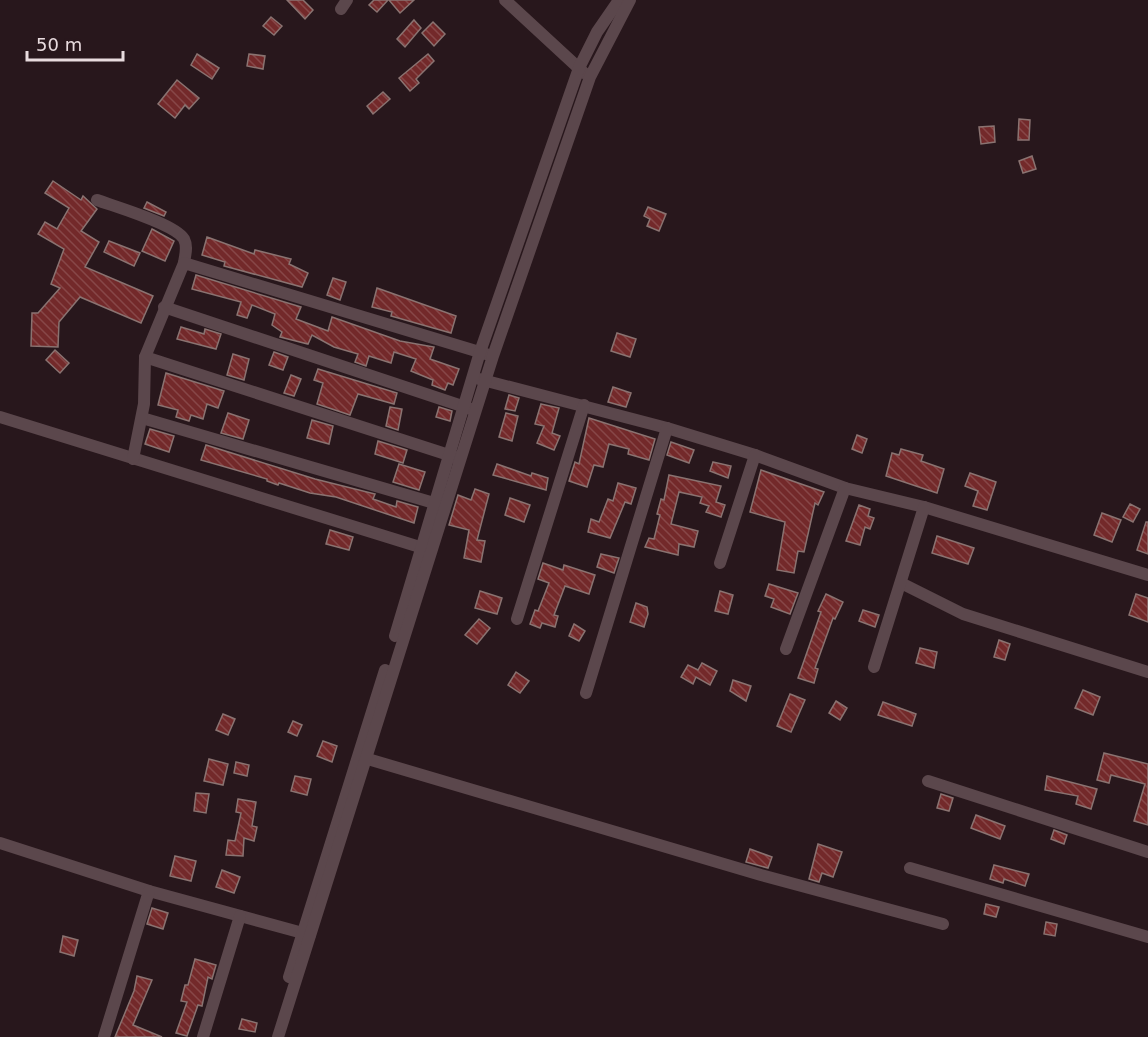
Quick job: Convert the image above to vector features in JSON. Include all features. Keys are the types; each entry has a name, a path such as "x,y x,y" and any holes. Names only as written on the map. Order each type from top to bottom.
{"street":[{"path":"505,0 590,77"},
{"path":"278,1037 307,935 454,457 579,68 597,32 619,0"},
{"path":"487,354 590,77 630,0"},
{"path":"97,200 171,229 183,237 187,246 184,263 145,357 142,418 133,459"},
{"path":"184,263 487,354"},
{"path":"164,307 470,408"},
{"path":"145,357 454,457"},
{"path":"480,379 667,428 755,455 845,488 924,507 1148,575"},
{"path":"517,619 584,405"},
{"path":"0,417 423,548"},
{"path":"142,418 434,503"},
{"path":"586,693 667,428"},
{"path":"720,563 755,455"},
{"path":"362,758 434,503 454,457"},
{"path":"786,649 845,488"},
{"path":"874,667 924,507"},
{"path":"901,584 963,614 1148,672"},
{"path":"362,758 761,875 942,924"},
{"path":"928,780 1148,852"},
{"path":"0,843 149,891 307,935"},
{"path":"910,868 1148,937"},
{"path":"104,1037 149,891"},
{"path":"203,1037 240,916"},
{"path":"272,1037 307,935"}],"building":[{"path":"287,0 303,0 313,10 305,19"},
{"path":"374,0 388,0 377,12 369,5"},
{"path":"389,0 414,0 400,13"},
{"path":"271,17 282,26 274,35 263,26"},
{"path":"414,20 421,28 405,47 397,39"},
{"path":"433,22 445,34 434,46 422,33"},
{"path":"197,54 219,68 212,79 191,65"},
{"path":"249,54 265,56 263,69 247,66"},
{"path":"428,54 434,61 416,79 419,83 410,91 399,78"},
{"path":"177,80 199,98 189,109 185,105 175,118 158,104"},
{"path":"383,92 390,99 373,114 367,106"},
{"path":"1019,119 1030,120 1029,140 1018,140"},
{"path":"994,126 995,142 981,144 979,127"},
{"path":"1032,156 1036,169 1023,173 1019,161"},
{"path":"53,181 81,200 83,196 97,209 81,231 99,242 85,267 153,296 141,323 80,297 59,322 58,347 31,346 32,313 38,313 60,288 51,284 64,249 38,234 45,222 57,229 69,208 45,193"},
{"path":"147,202 166,212 164,216 144,208"},
{"path":"648,207 666,214 659,231 647,226 650,219 644,216"},
{"path":"152,229 174,241 165,261 142,251"},
{"path":"207,237 254,254 255,250 291,259 289,264 308,273 302,287 224,266 225,262 202,255"},
{"path":"109,241 140,253 134,266 104,252"},
{"path":"196,275 301,307 296,319 328,331 332,317 400,341 434,347 430,359 459,369 453,385 448,383 445,390 432,385 433,380 411,371 416,359 394,352 391,363 369,356 366,366 355,362 358,354 334,347 312,335 308,344 280,337 282,332 272,325 275,314 252,305 247,318 237,315 241,302 192,289"},
{"path":"333,278 346,282 340,300 327,295"},
{"path":"377,288 456,316 451,333 391,316 392,312 372,307"},
{"path":"181,327 204,334 205,329 221,334 216,349 177,339"},
{"path":"617,333 636,339 630,357 611,351"},
{"path":"55,350 69,363 60,373 46,360"},
{"path":"274,352 288,357 283,370 269,365"},
{"path":"233,354 249,359 244,380 227,375"},
{"path":"318,369 397,393 394,404 358,394 350,415 317,404 323,383 314,380"},
{"path":"166,373 224,391 218,408 207,404 203,419 191,415 189,421 176,417 178,410 158,405"},
{"path":"291,375 301,379 294,396 284,393"},
{"path":"613,387 631,393 626,407 608,402"},
{"path":"509,395 519,398 515,411 505,409"},
{"path":"541,404 559,408 552,433 560,436 554,450 537,443 544,426 535,424"},
{"path":"390,407 402,409 398,430 386,426"},
{"path":"439,407 452,411 450,421 436,417"},
{"path":"228,413 249,420 243,439 221,433"},
{"path":"506,413 518,416 512,441 499,437"},
{"path":"589,418 655,439 649,460 628,454 629,449 609,444 603,467 594,465 587,487 569,481 575,462 579,464"},
{"path":"312,420 333,426 329,444 307,438"},
{"path":"150,429 174,436 169,452 145,444"},
{"path":"857,435 867,439 862,453 852,449"},
{"path":"378,441 407,450 403,463 375,454"},
{"path":"671,442 694,450 689,463 667,455"},
{"path":"206,445 315,479 375,494 373,499 396,507 397,501 418,507 414,523 336,497 310,493 279,483 278,485 267,479 201,460"},
{"path":"901,449 923,455 921,461 944,469 937,493 886,476 892,453 899,455"},
{"path":"713,462 731,466 728,478 710,471"},
{"path":"399,464 425,472 419,490 393,482"},
{"path":"497,464 531,476 532,473 548,478 546,490 493,475"},
{"path":"761,470 824,492 818,505 815,503 804,552 798,551 794,573 777,570 785,522 750,512"},
{"path":"970,473 996,482 987,510 973,506 978,491 965,486"},
{"path":"669,475 721,486 716,502 725,505 721,517 706,512 709,506 700,503 702,497 679,492 671,524 698,531 694,547 679,544 678,555 645,547 649,538 654,539 660,515 657,514 661,499 664,500"},
{"path":"618,483 636,488 631,504 625,502 610,538 588,532 591,519 599,522 608,499 613,501"},
{"path":"475,489 489,494 477,540 485,541 481,562 464,558 469,530 449,525 458,495 471,500"},
{"path":"510,498 530,505 524,522 505,515"},
{"path":"1130,504 1140,509 1133,522 1123,517"},
{"path":"859,505 870,509 868,516 874,518 870,529 865,527 860,545 846,541"},
{"path":"1102,513 1121,520 1112,542 1094,535"},
{"path":"1146,522 1148,522 1148,554 1137,550"},
{"path":"330,530 353,537 349,550 326,544"},
{"path":"937,536 974,548 968,564 932,553"},
{"path":"601,554 619,558 614,573 597,567"},
{"path":"543,563 563,570 564,565 595,575 589,594 565,586 554,615 558,616 555,627 542,623 540,628 530,624 549,583 538,579"},
{"path":"769,584 798,593 790,614 771,607 774,599 765,596"},
{"path":"480,591 502,598 497,614 475,608"},
{"path":"720,591 733,595 728,614 715,611"},
{"path":"826,594 843,602 835,619 833,618 815,668 818,669 814,683 798,678 821,612 818,611"},
{"path":"1136,594 1148,598 1148,622 1129,615"},
{"path":"636,603 647,607 648,614 644,627 630,622"},
{"path":"863,610 879,615 875,627 859,621"},
{"path":"479,619 490,628 477,644 465,635"},
{"path":"574,624 585,631 579,641 569,636"},
{"path":"999,640 1010,644 1005,660 994,657"},
{"path":"920,648 937,652 934,668 916,663"},
{"path":"702,663 717,671 710,685 696,677 693,684 681,677 688,665 698,670"},
{"path":"516,672 529,681 520,693 508,685"},
{"path":"733,680 751,686 746,701 730,691"},
{"path":"1083,690 1100,697 1093,715 1075,708"},
{"path":"790,694 805,700 791,732 777,726"},
{"path":"836,701 847,708 840,720 829,713"},
{"path":"883,702 916,714 912,726 878,715"},
{"path":"223,714 235,719 228,735 216,730"},
{"path":"293,721 302,725 297,736 288,732"},
{"path":"323,741 337,746 332,762 317,756"},
{"path":"1104,753 1148,764 1148,825 1134,821 1145,784 1111,775 1109,783 1097,780"},
{"path":"209,759 228,764 223,785 204,781"},
{"path":"236,762 249,765 247,776 234,773"},
{"path":"295,776 311,779 307,795 291,791"},
{"path":"1047,776 1097,789 1091,809 1076,804 1078,796 1045,790"},
{"path":"196,793 209,794 206,813 194,811"},
{"path":"941,794 953,798 949,811 937,808"},
{"path":"238,799 256,802 252,826 257,827 254,841 244,838 243,856 226,855 228,840 235,841 241,813 236,812"},
{"path":"976,815 1005,826 1000,839 971,828"},
{"path":"1054,830 1067,835 1064,844 1051,839"},
{"path":"818,844 842,852 833,877 822,873 819,882 809,879"},
{"path":"750,849 772,857 768,868 746,862"},
{"path":"175,856 196,861 191,881 170,876"},
{"path":"994,865 1029,874 1025,886 1004,879 1003,883 990,879"},
{"path":"222,870 240,877 234,893 216,887"},
{"path":"986,904 999,907 996,917 984,914"},
{"path":"152,908 168,913 163,929 147,924"},
{"path":"1046,922 1057,924 1055,936 1044,934"},
{"path":"63,936 78,940 74,956 60,952"},
{"path":"195,959 216,965 212,979 208,977 202,1006 198,1005 187,1036 176,1033 187,1002 181,1001 185,985 188,985"},
{"path":"137,976 152,980 133,1025 162,1037 115,1037 134,991"},
{"path":"242,1019 257,1023 255,1032 239,1029"}]}
